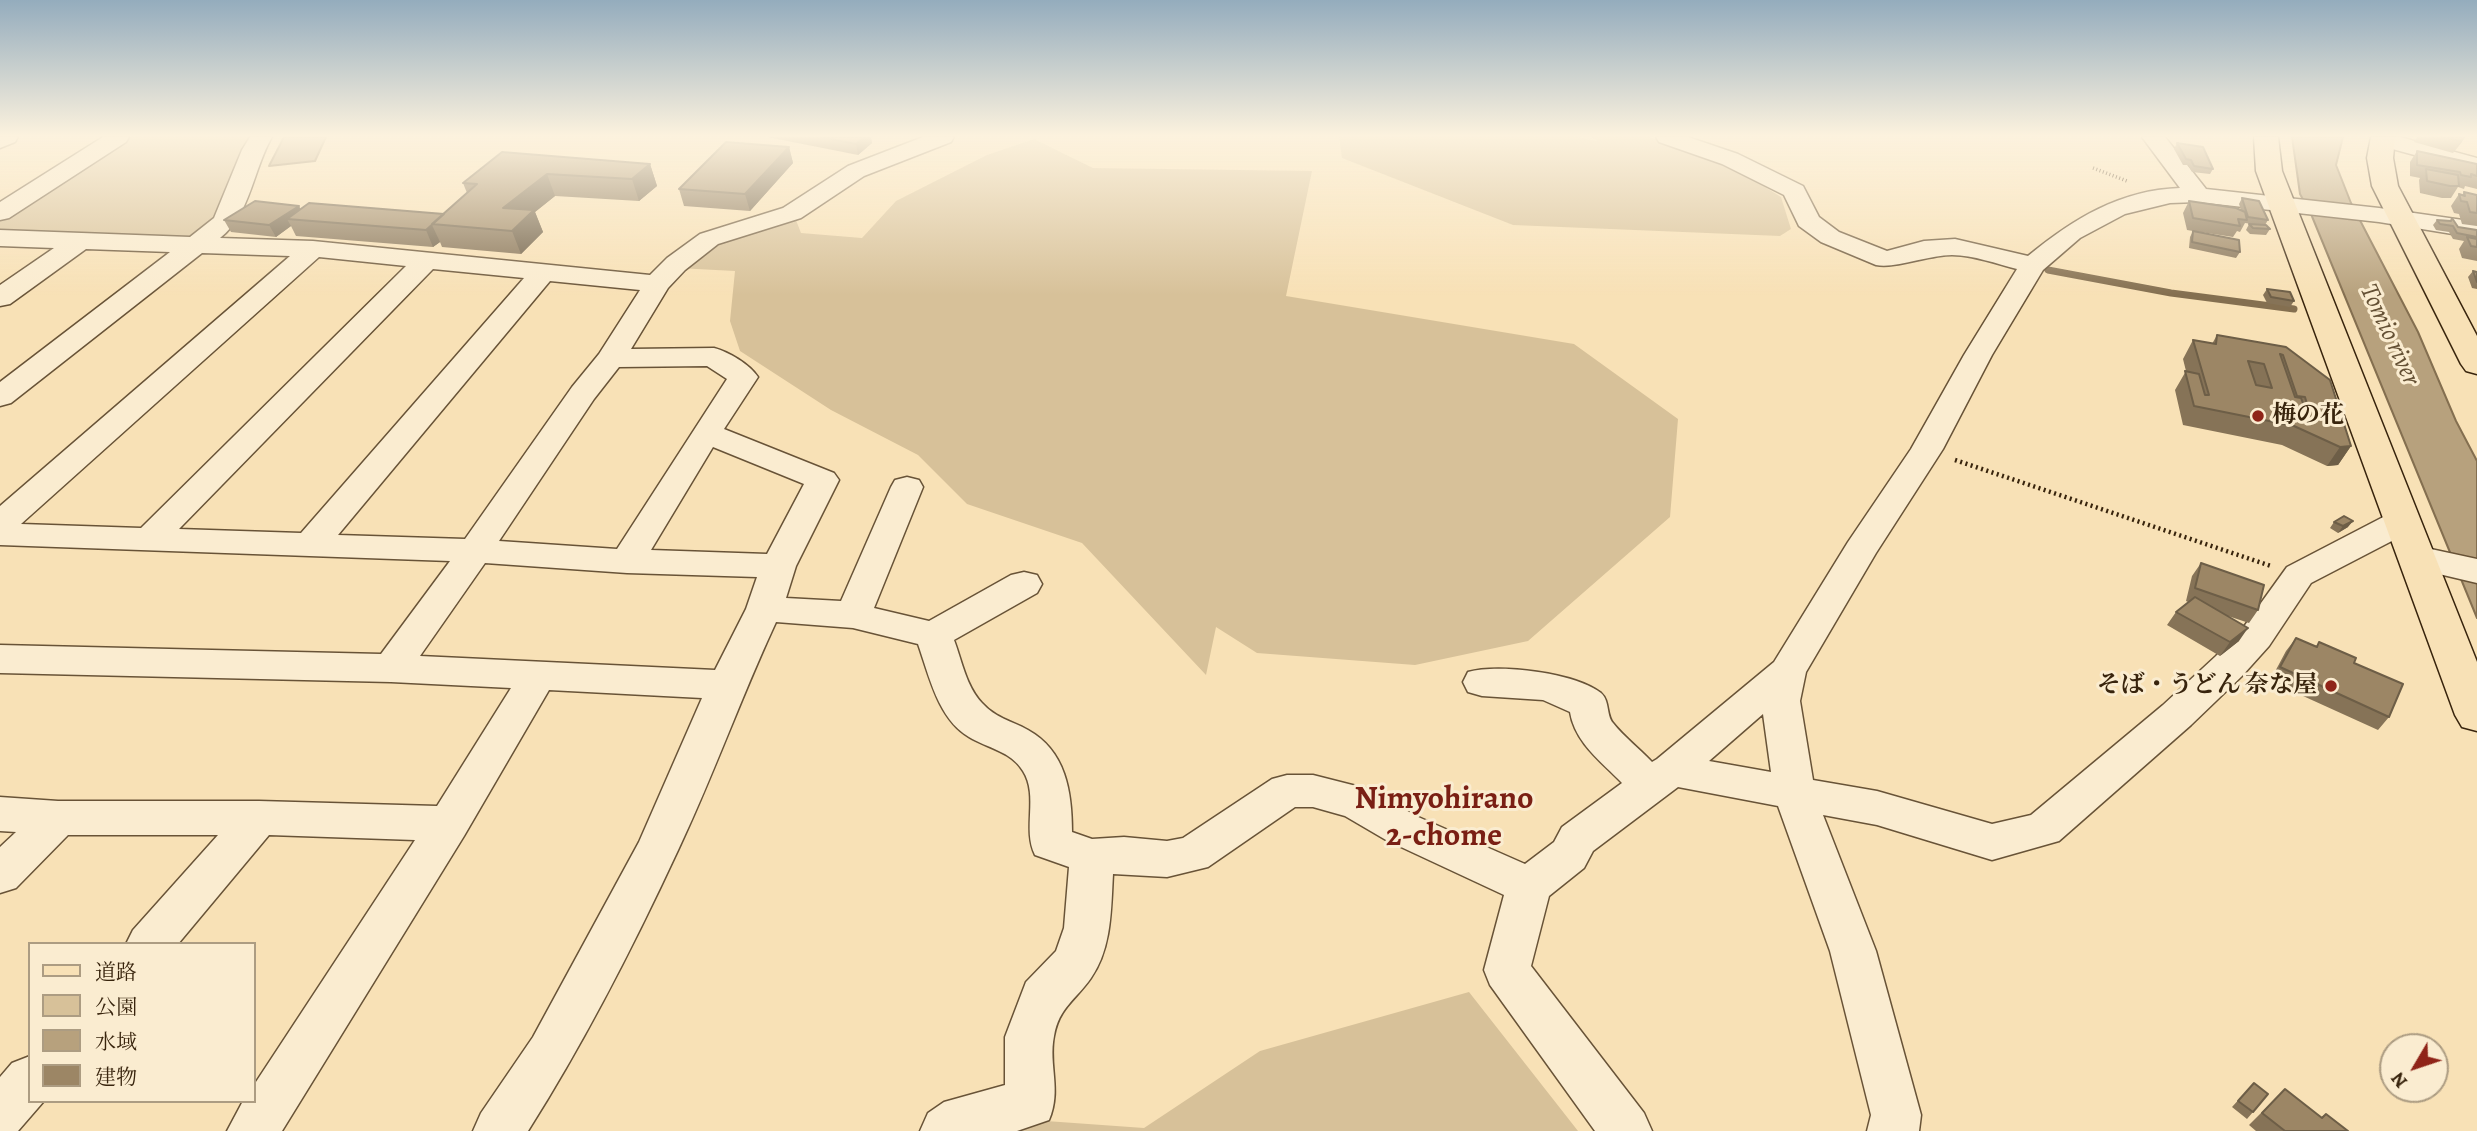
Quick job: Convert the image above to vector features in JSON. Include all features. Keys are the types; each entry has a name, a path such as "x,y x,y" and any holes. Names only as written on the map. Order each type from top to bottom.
{"main road":[{"path":"2280,190 2288,204 2401,522 2430,561 2477,715"},
{"path":"2386,190 2390,217 2477,364"}],"street":[{"path":"0,213 36,190"},
{"path":"0,397 225,222 238,190"},
{"path":"391,668 611,358 657,284 676,264 709,240 792,214 828,190"},
{"path":"1792,190 1808,221 1830,237 1885,259 1924,249 1955,247 2034,265"},
{"path":"2194,190 2198,195"},
{"path":"1626,1131 1507,970 1529,887 1569,855 1577,839 1660,777 1787,672 1860,550 1927,449 1978,355 2034,265 2071,233 2116,208 2170,196 2198,195 2288,204 2477,230"},
{"path":"0,238 313,249 657,284"},
{"path":"0,298 80,241"},
{"path":"0,524 313,249"},
{"path":"151,538 425,262"},
{"path":"311,544 543,273"},
{"path":"611,358 714,357 743,377 627,561"},
{"path":"499,1131 550,1053 658,847 727,685 764,609 778,566 823,480 706,433"},
{"path":"853,615 907,487"},
{"path":"1482,682 1548,686 1588,704 1592,727 1660,777 1794,793 1877,808 1992,842 2044,829 2177,715 2229,666 2256,637 2299,575 2401,522"},
{"path":"0,534 311,544 627,561 778,566"},
{"path":"2430,561 2477,571"},
{"path":"764,609 853,615 933,635 1024,584"},
{"path":"933,635 944,659 951,689 976,723 1018,742 1039,762 1051,788 1050,842 1092,857 1124,855 1167,859 1193,854 1287,791 1313,791 1357,802 1401,828 1529,887"},
{"path":"0,659 391,668 727,685"},
{"path":"1787,672 1782,701 1794,793 1853,951 1896,1115 1893,1131"},
{"path":"253,1131 449,824 539,674"},
{"path":"0,814 58,818 259,818 449,824"},
{"path":"0,875 58,818"},
{"path":"151,942 259,818"},
{"path":"946,1131 962,1120 1031,1103 1029,1037 1043,997 1076,963 1087,928 1092,857"},
{"path":"0,1114 28,1082"}],"path":[{"path":"1927,449 2299,575"}],"green space":[{"path":"47,190 232,190 219,221 201,237 0,233 0,220"},
{"path":"918,190 1308,190 1286,296 1574,344 1678,419 1670,517 1528,641 1415,665 1257,653 1216,627 1206,675 1082,543 967,504 918,455 831,410 740,351 730,321 735,271 677,268 716,244 794,215 801,233 862,238 896,201"},
{"path":"1423,190 1769,190 1781,197 1791,229 1780,236 1513,225"},
{"path":"1469,992 1578,1131 1010,1131 1046,1121 1144,1128 1260,1051"}],"water":[{"name":"Tomio river","path":"2299,190 2346,190 2418,332 2456,421 2477,461 2477,618 2311,214"}],"building":[{"path":"470,190 527,190 503,208 534,210 512,231 432,224"},
{"path":"689,190 749,190 745,194"},
{"path":"2464,192 2477,195 2477,213 2470,212 2467,202 2461,201 2459,194 2465,196"},
{"path":"2242,198 2259,201 2268,220 2248,217"},
{"path":"255,201 299,206 269,225 224,220"},
{"path":"2189,201 2236,208 2245,212 2247,220 2238,219 2240,226 2193,218"},
{"path":"309,203 444,214 426,230 287,219"},
{"path":"2452,218 2458,227 2477,230 2477,237 2457,233 2453,226 2440,224 2437,220 2451,221"},
{"path":"2249,224 2266,225 2270,229 2253,228"},
{"path":"2193,231 2239,240 2240,252 2192,242"},
{"path":"2467,237 2477,239 2477,247 2471,246"},
{"path":"2267,289 2290,292 2294,301 2271,297"},
{"path":"2217,335 2286,347 2330,380 2351,446 2340,447 2294,426 2194,406 2185,371 2199,374 2205,395 2209,395 2193,340 2216,344","holes":["2280,354 2283,355 2297,396 2305,397 2310,415 2300,413 2300,410 2306,411 2301,398 2295,397","2248,361 2264,364 2272,388 2256,385"]},
{"path":"2344,516 2353,521 2343,526 2334,522"},
{"path":"2201,563 2264,585 2258,610 2195,588"},
{"path":"2195,597 2248,628 2230,642 2176,612"},
{"path":"2296,638 2317,647 2319,642 2356,658 2354,663 2403,684 2389,717 2280,667"},
{"path":"2254,1083 2268,1094 2253,1112 2238,1101"},
{"path":"2285,1089 2322,1118 2326,1114 2348,1131 2285,1131 2262,1113"}],"waterway":[{"path":"2048,270 2171,293 2294,309"}],"place":[{"name":"梅の花","path":"2258,416"},
{"name":"そば・うどん 奈な屋","path":"2331,686"}],"district":[{"name":"Nimyohirano 2-chome","path":"1444,818"}]}
